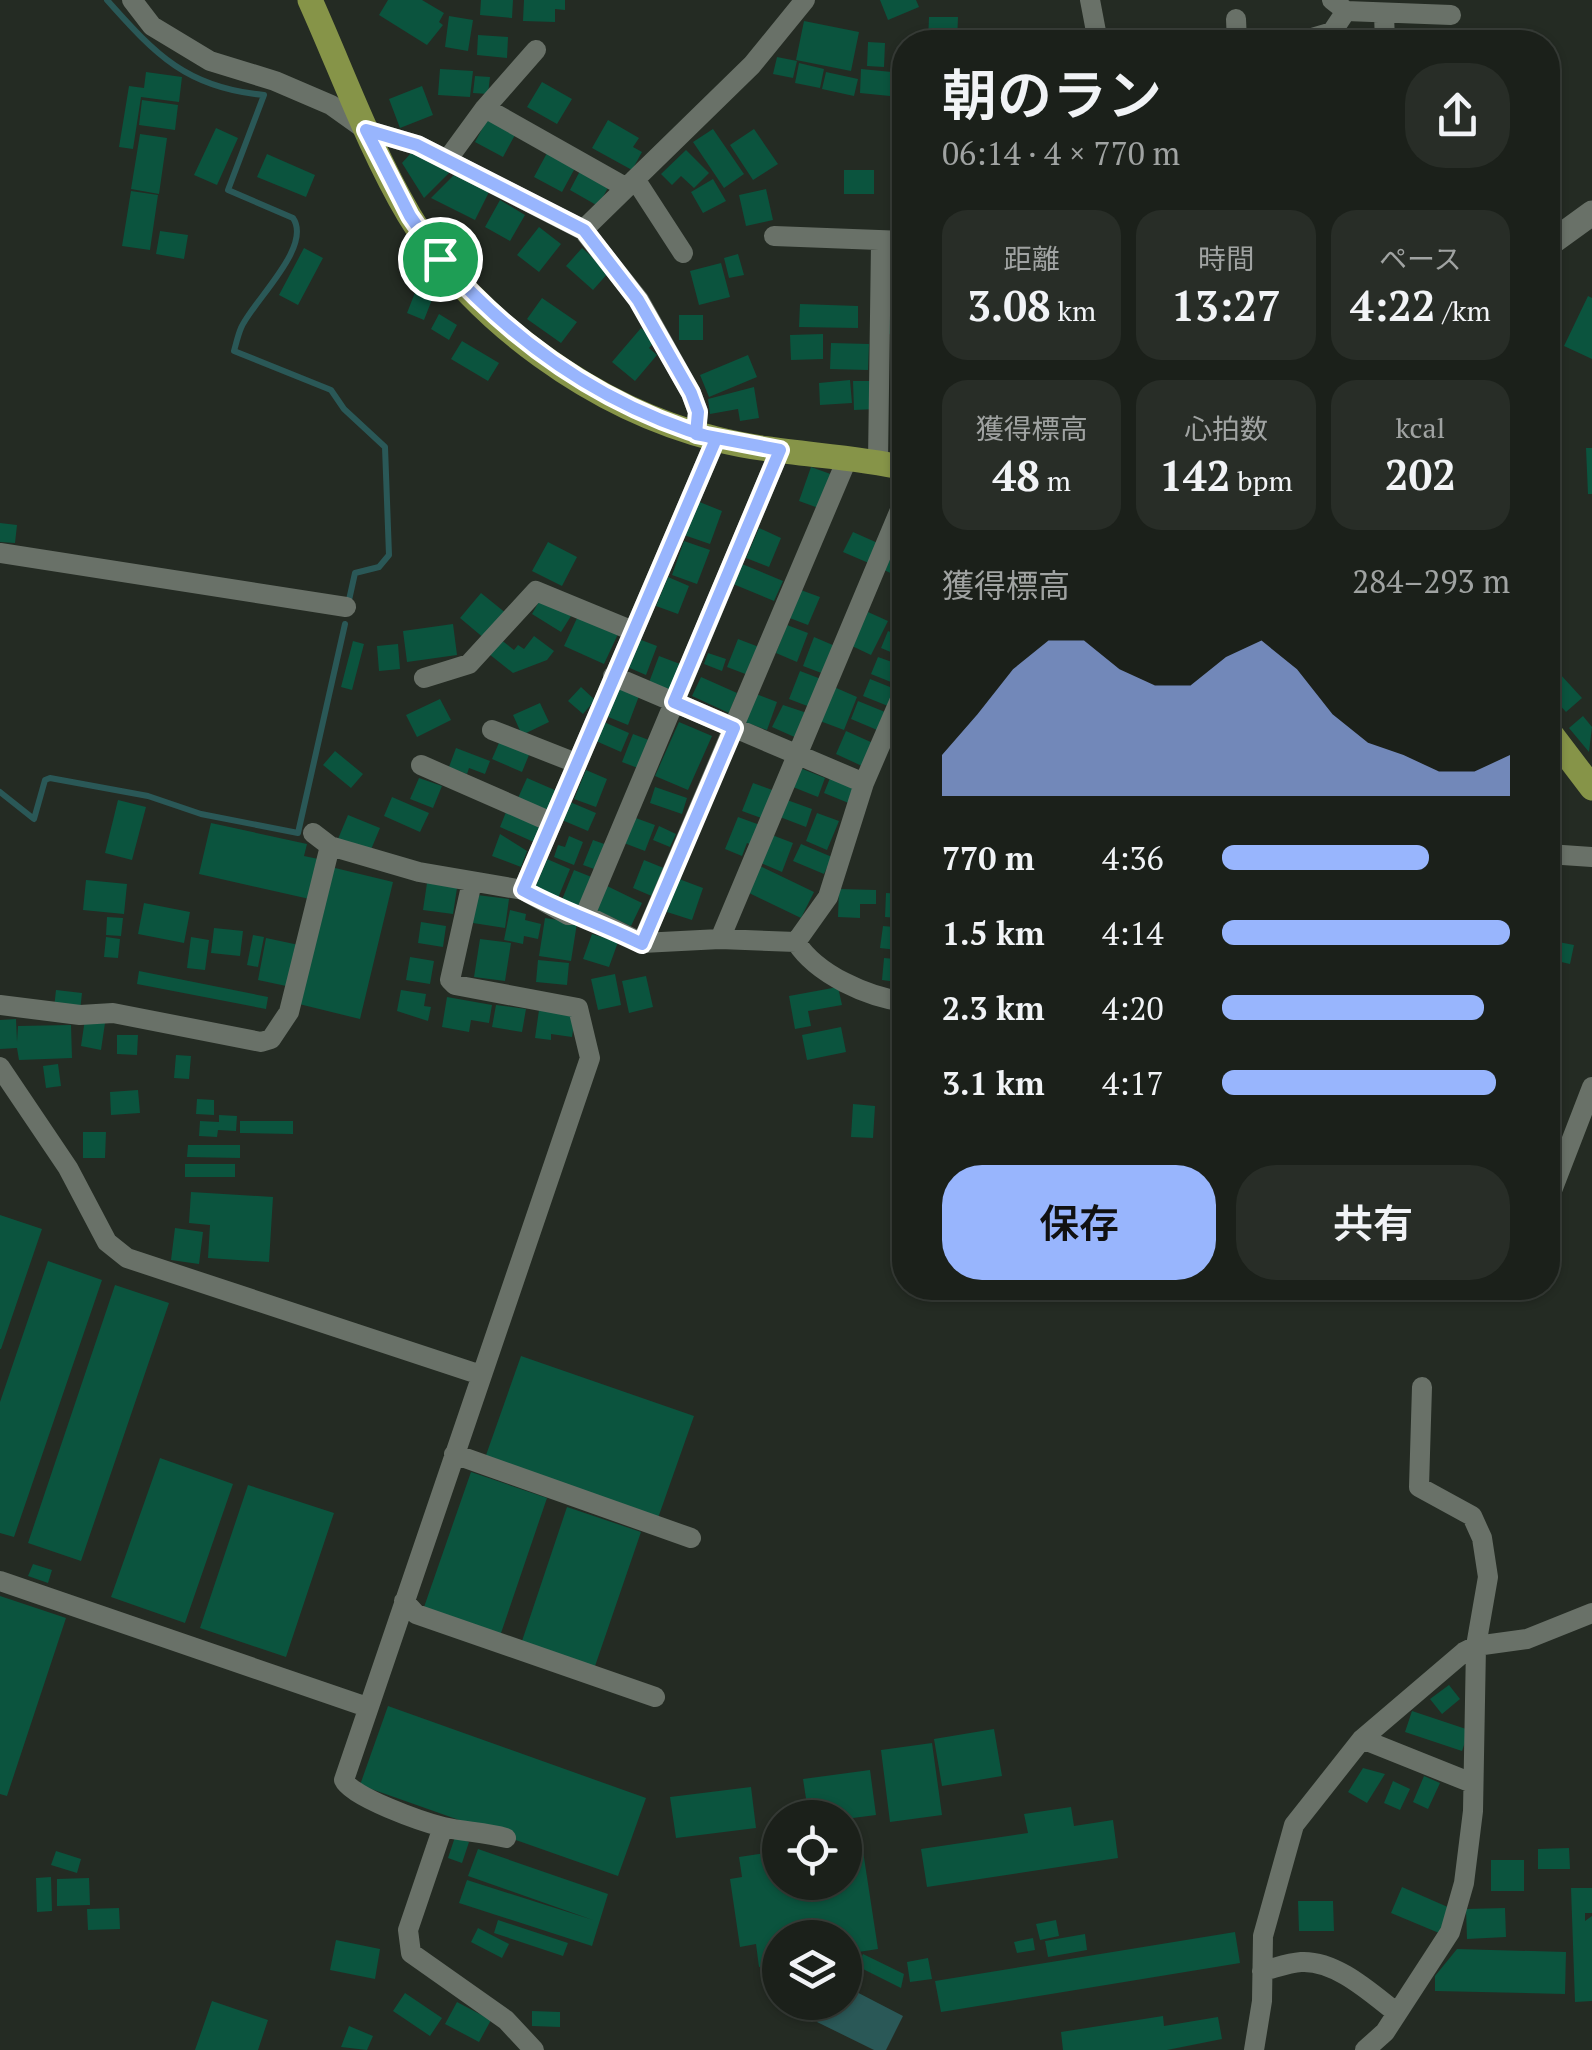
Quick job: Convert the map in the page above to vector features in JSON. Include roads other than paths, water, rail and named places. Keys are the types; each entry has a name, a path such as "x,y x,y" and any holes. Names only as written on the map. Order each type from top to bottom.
{"main road":[{"path":"310,0 366,130 410,216 440,259 508,328 607,395 659,421 706,436 892,465"},
{"path":"1560,746 1592,788"}],"street":[{"path":"132,0 152,26 210,61 331,105 366,130 417,145 584,230 638,300 691,393 706,436 633,631 523,890"},
{"path":"584,230 752,66 804,0"},
{"path":"1090,0 1096,30"},
{"path":"1339,6 1384,14 1450,15"},
{"path":"1384,14 1385,30"},
{"path":"1236,18 1236,30"},
{"path":"447,160 485,108 536,50"},
{"path":"485,108 630,183 684,253"},
{"path":"1560,236 1592,213"},
{"path":"774,236 892,242"},
{"path":"878,462 882,242"},
{"path":"585,915 780,450"},
{"path":"642,944 848,457"},
{"path":"720,940 892,529"},
{"path":"0,553 346,607"},
{"path":"424,678 469,664 536,591 633,631"},
{"path":"613,676 864,783"},
{"path":"796,942 828,897 864,783 892,718"},
{"path":"492,730 576,763"},
{"path":"421,765 551,822"},
{"path":"312,833 330,846 419,872 523,890 568,915 585,915 642,944 796,942 809,958 860,990 892,999"},
{"path":"0,1005 80,1015 113,1013 261,1042 271,1039 289,1012 330,846"},
{"path":"1560,855 1592,857"},
{"path":"472,882 450,980 455,985 578,1008 590,1058 344,1780 347,1788 443,1826 506,1838"},
{"path":"0,1067 68,1168 106,1242 127,1258 481,1374"},
{"path":"1560,1170 1592,1087"},
{"path":"1365,2050 1385,2032 1450,1932 1464,1884 1473,1811 1476,1646 1488,1577 1482,1538 1472,1516 1419,1487 1422,1386"},
{"path":"454,1454 691,1538"},
{"path":"0,1581 367,1706"},
{"path":"404,1600 416,1614 654,1698"},
{"path":"1254,2050 1263,1936 1294,1824 1362,1739 1464,1652 1476,1646 1527,1639 1592,1613"},
{"path":"1362,1739 1472,1783"},
{"path":"443,1826 408,1930 411,1953 506,2020 534,2050"},
{"path":"1262,1971 1303,1962 1320,1966 1352,1979 1398,2012"}],"water":[{"path":"862,1995 903,2016 886,2050 874,2050 817,2022 862,2020"}],"waterway":[{"path":"107,0 175,66 214,85 264,95 228,190 293,218 297,230 288,259 247,317 234,351 331,390 344,409 385,447 389,555 379,567 355,573 349,600"},
{"path":"0,792 34,819 45,780 50,778 148,796 201,814 298,833 345,624"}]}
